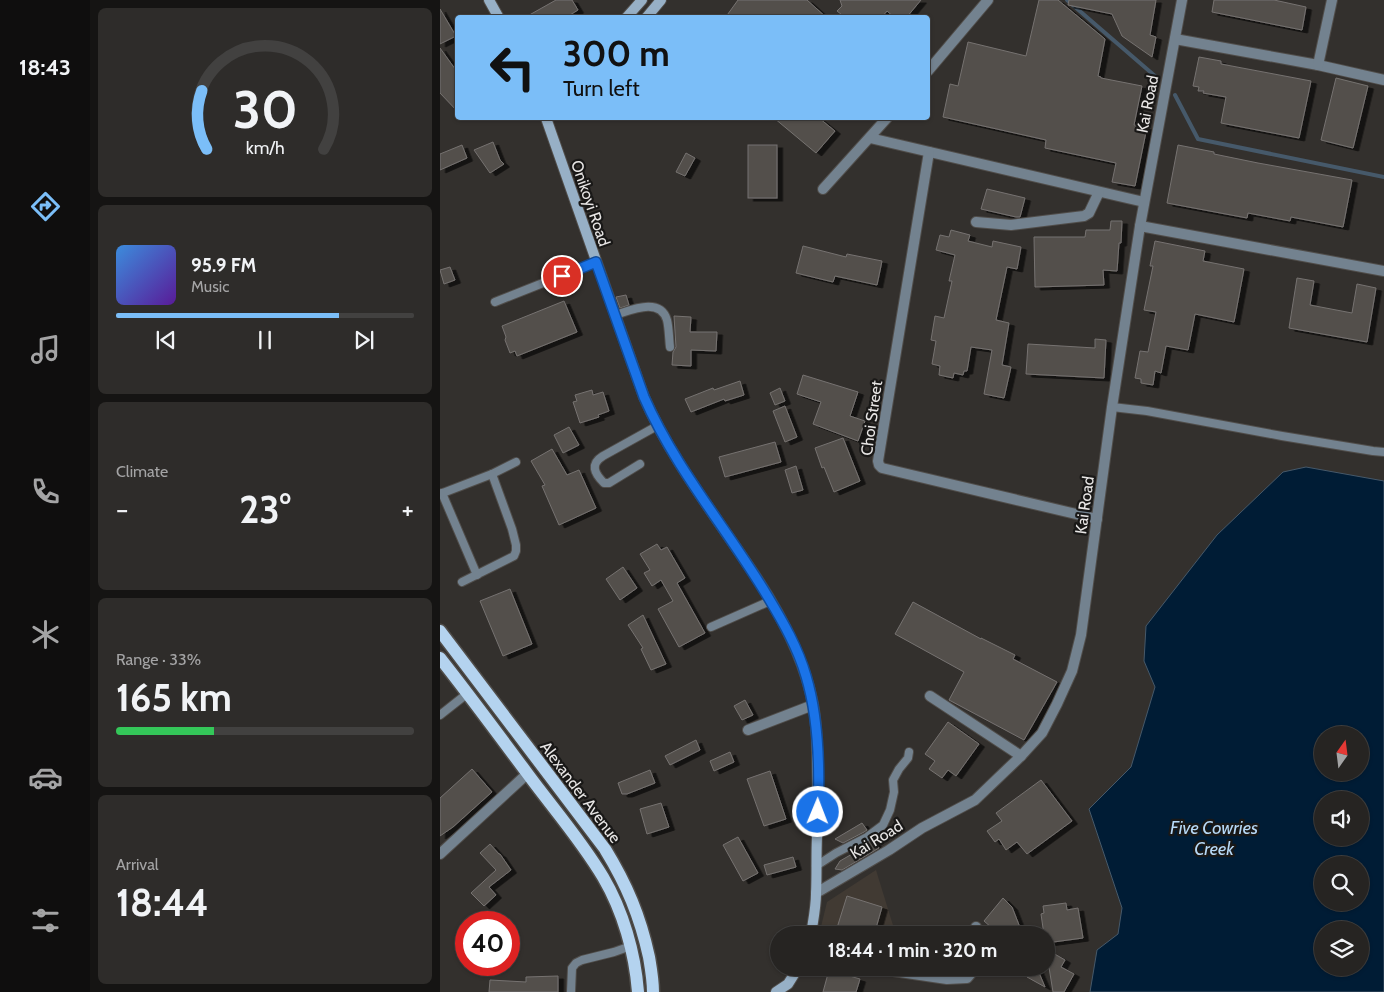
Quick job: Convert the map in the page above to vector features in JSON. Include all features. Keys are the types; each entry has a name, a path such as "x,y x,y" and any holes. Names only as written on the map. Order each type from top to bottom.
{"main road":[{"name":"Alexander Avenue","path":"440,631 605,849 618,870 630,894 644,932 653,981 653,992"},
{"name":"Alexander Avenue","path":"440,658 578,839 604,878 619,910 631,946 638,992"}],"street":[{"path":"489,0 497,15"},
{"path":"629,15 642,0"},
{"path":"648,15 661,0"},
{"path":"930,69 988,0"},
{"name":"Kai Road","path":"816,893 889,850 922,828 975,800 1042,733 1058,704 1072,671 1081,635 1112,407 1140,226 1182,0"},
{"path":"1318,65 1332,0"},
{"path":"1175,39 1318,65 1384,80"},
{"name":"Onikoyi Road","path":"550,120 596,262 644,397 657,426 770,600 794,643 806,676 813,705 819,794 816,893 812,926"},
{"path":"823,188 886,120"},
{"path":"870,138 1144,202"},
{"name":"Choi Street","path":"929,152 878,461 879,465 882,468 1097,519"},
{"path":"976,222 1011,225 1084,216 1090,213 1099,192"},
{"path":"1140,226 1384,271"},
{"path":"930,696 1021,756"},
{"path":"748,730 813,705"},
{"path":"440,854 527,774"},
{"path":"776,992 788,984 793,976"},
{"path":"932,976 967,978 969,976"}],"lane":[{"path":"495,302 596,262"},
{"path":"615,315 632,308 646,306 660,310 667,318 670,347"},
{"path":"1112,407 1147,411 1282,436 1384,452"},
{"path":"640,464 610,483 604,483 594,466 596,460 657,426"},
{"path":"477,575 441,493 492,474 516,462"},
{"path":"462,582 514,556 516,551 512,529 492,474"},
{"path":"711,627 770,600"},
{"path":"440,715 468,693"},
{"path":"816,866 867,837 883,825 890,810 894,792 893,780 908,758 909,752"},
{"path":"571,992 572,968 576,963 631,946"}],"shaded area":[{"path":"876,870 893,926 821,926 827,902"}],"water":[{"name":"Five Cowries Creek","path":"1306,467 1384,481 1384,992 1090,992 1097,950 1118,934 1122,908 1089,809 1131,767 1155,687 1144,661 1146,626 1217,535 1283,472"}],"building":[{"path":"556,0 572,0 578,10 570,15 529,15"},
{"path":"738,0 807,0 824,15 727,15"},
{"path":"840,0 921,0 908,15 892,15 887,11 884,15 842,15 837,11 842,6"},
{"path":"1039,0 1058,0 1105,39 1098,76 1142,86 1134,125 1147,127 1135,186 1112,182 1116,163 1045,148 1046,140 943,117 950,84 958,86 968,42 1026,56"},
{"path":"1069,0 1156,0 1150,35 1156,37 1152,57 1122,36 1112,14 1068,5"},
{"path":"1214,0 1274,0 1306,7 1302,30 1212,12"},
{"path":"440,9 455,36 440,44"},
{"path":"440,48 455,69 455,109 440,93"},
{"path":"1199,57 1221,61 1221,64 1311,81 1299,138 1221,123 1226,97 1203,93 1204,91 1198,91 1199,87 1193,86"},
{"path":"1336,78 1368,86 1353,148 1321,140"},
{"path":"776,120 821,120 835,131 816,153"},
{"path":"493,142 500,160 504,164 490,173 474,150"},
{"path":"462,145 467,158 440,170 440,154"},
{"path":"748,145 777,145 777,198 748,198"},
{"path":"1178,145 1258,163 1352,180 1343,227 1291,217 1290,221 1248,213 1247,218 1167,203"},
{"path":"686,153 695,158 685,176 676,172"},
{"path":"987,189 1025,198 1020,217 981,209"},
{"path":"1111,221 1122,221 1121,243 1119,243 1117,271 1103,270 1104,285 1035,287 1034,237 1085,237 1086,230 1110,230"},
{"path":"951,230 970,235 968,241 992,247 993,241 1021,247 1017,269 1007,267 996,320 1009,323 1002,365 1011,367 1004,398 984,394 992,350 971,347 967,371 964,371 963,375 954,373 953,378 939,375 940,366 932,364 936,341 931,340 935,316 944,318 952,281 949,281 955,255 936,250 940,235 949,237"},
{"path":"1155,241 1205,251 1203,261 1244,269 1234,322 1195,314 1188,350 1166,346 1161,373 1155,371 1153,385 1141,383 1141,379 1135,378 1140,351 1148,352 1156,312 1144,310 1153,266 1150,266"},
{"path":"803,246 846,257 847,254 882,261 877,285 835,276 833,282 796,273"},
{"path":"450,267 455,280 444,284 440,270"},
{"path":"1297,278 1314,281 1310,305 1352,313 1357,284 1376,288 1367,342 1289,328"},
{"path":"626,295 629,305 620,308 616,297"},
{"path":"564,301 577,332 517,356 515,351 510,353 502,326"},
{"path":"674,316 691,317 690,332 717,332 716,351 691,350 691,366 672,365 673,352 676,347"},
{"path":"1095,339 1106,340 1104,378 1026,374 1028,344 1095,348"},
{"path":"803,375 858,392 850,416 865,421 858,441 813,424 821,402 797,394"},
{"path":"740,381 744,395 725,401 724,399 691,412 685,399 713,388 714,390"},
{"path":"780,388 785,401 775,405 770,393"},
{"path":"592,390 593,395 603,392 609,411 598,415 599,417 580,423 573,402 577,401 575,395"},
{"path":"785,406 797,437 785,442 773,411"},
{"path":"569,427 579,445 563,453 554,435"},
{"path":"843,438 860,481 834,492 824,467 822,468 815,448"},
{"path":"775,442 781,462 725,477 719,457"},
{"path":"552,449 567,475 579,470 596,508 559,525 542,486 545,485 531,461"},
{"path":"796,466 803,490 792,493 785,470"},
{"path":"657,544 661,550 667,547 685,578 677,583 705,633 679,647 658,609 673,601 661,580 652,586 644,573 650,570 640,554"},
{"path":"623,567 637,588 620,600 606,579"},
{"path":"510,589 532,644 503,656 480,601"},
{"path":"913,602 1015,655 1013,659 1057,682 1024,740 949,700 964,672 895,634"},
{"path":"643,615 666,664 651,670 641,649 643,648 628,625"},
{"path":"745,700 753,715 742,720 734,706"},
{"path":"948,722 979,744 956,776 948,770 942,778 929,769 935,761 925,754"},
{"path":"696,740 700,750 670,765 665,756"},
{"path":"730,752 734,762 714,771 710,761"},
{"path":"472,769 492,792 453,827 440,836 440,798"},
{"path":"650,770 655,783 627,794 622,794 618,783"},
{"path":"770,771 786,819 764,826 747,779"},
{"path":"1041,780 1072,821 1027,854 1017,842 1006,850 999,839 995,842 987,831 1002,821 996,813"},
{"path":"661,803 669,827 647,834 640,809"},
{"path":"862,823 867,830 864,832 843,843 835,839"},
{"path":"738,837 758,873 743,881 723,845"},
{"path":"873,840 879,848 842,870 835,869 840,861 859,850 856,849"},
{"path":"490,844 511,870 489,887 496,895 484,906 471,893 496,870 480,853"},
{"path":"793,857 796,867 767,875 764,865"},
{"path":"847,896 882,907 877,926 838,926"},
{"path":"1003,898 1012,907 1019,926 990,926 984,921"},
{"path":"1066,903 1067,910 1078,908 1083,938 1055,942 1055,926 1043,926 1041,914 1044,913 1043,906"},
{"path":"1055,954 1065,960 1061,967 1074,974 1064,992 1053,992 1050,976 1055,976"},
{"path":"558,976 558,992 489,992 490,980 526,982 526,977"},
{"path":"827,976 850,976 860,979 856,992 823,992"},
{"path":"1040,976 1045,987 1027,977"}],"waterway":[{"path":"1067,0 1155,76"},
{"path":"1175,95 1198,139 1384,177"}],"route":[{"path":"562,276 596,262 644,397 667,444 755,575 794,643 806,676 813,705 819,794 818,812"}]}
